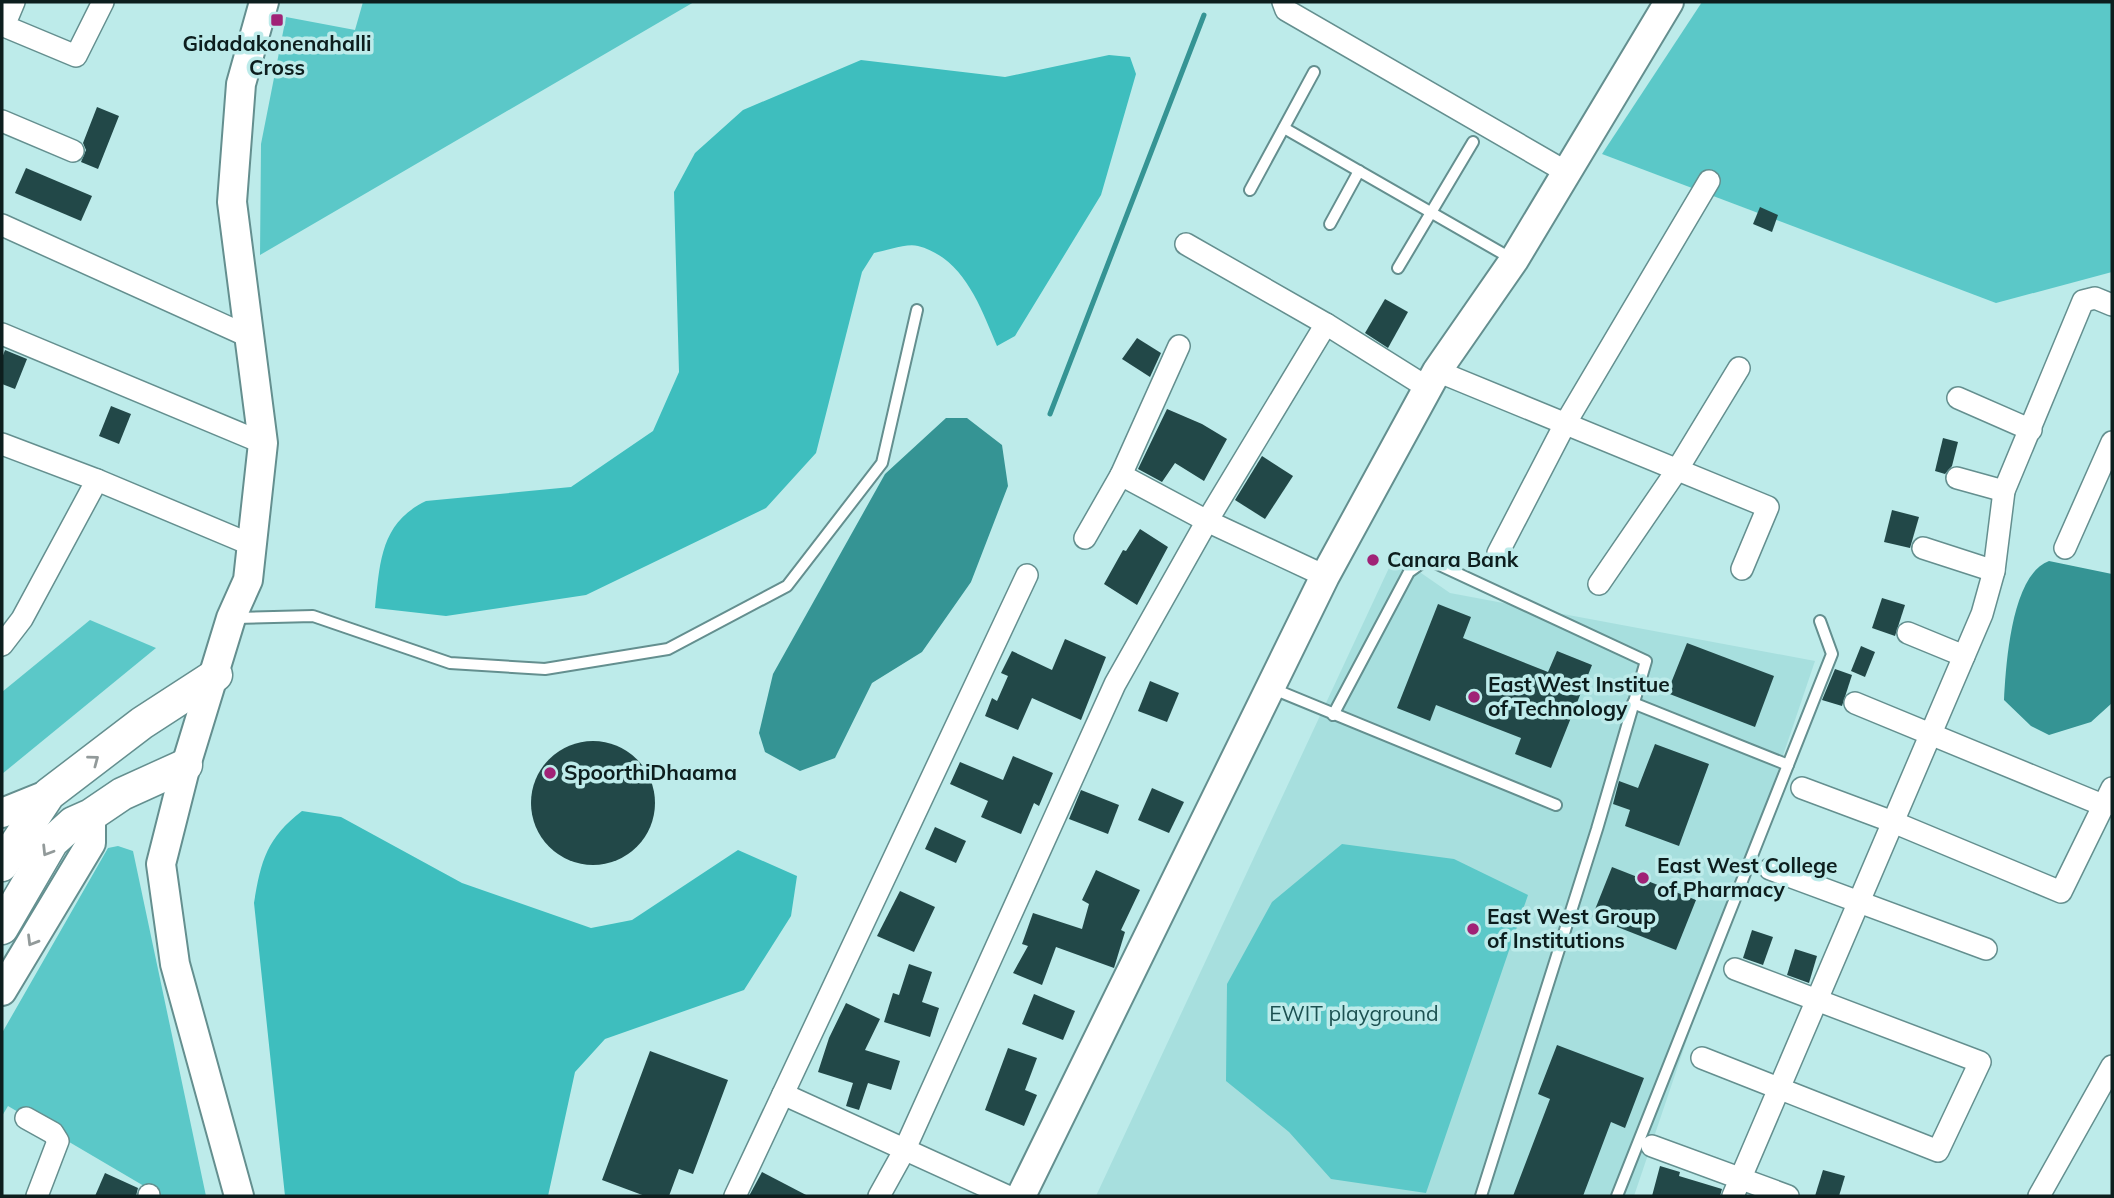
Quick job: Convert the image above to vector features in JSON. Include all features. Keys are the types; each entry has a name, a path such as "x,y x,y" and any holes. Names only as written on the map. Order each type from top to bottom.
{"main road":[{"path":"2,864 49,794 142,723 216,675"},
{"path":"2,928 52,842 73,823 91,815 122,794 186,765"}],"street":[{"path":"14,2 3,29 76,56 103,2"},
{"path":"239,1196 175,964 161,864 186,765 216,675 231,618 248,580 263,443 252,338 232,202 241,84 264,2"},
{"path":"1283,2 1286,10 1568,173"},
{"path":"1021,1196 1325,576 1432,380 1514,260 1669,2"},
{"path":"2,121 73,151"},
{"path":"1498,553 1565,424 1709,181"},
{"path":"2,225 252,338"},
{"path":"1186,244 1326,324 1432,380 1565,424 1768,507 1742,569"},
{"path":"1737,1188 1982,614 1994,571 2004,491 2082,301 2095,298 2112,305"},
{"path":"879,1196 904,1151 1115,684 1207,521 1326,324"},
{"path":"2,334 263,443"},
{"path":"1085,537 1121,475 1179,346"},
{"path":"1599,584 1677,470 1739,368"},
{"path":"1958,398 2031,430"},
{"path":"2065,548 2112,442"},
{"path":"2,444 97,480 252,545"},
{"path":"1121,475 1207,521 1325,576"},
{"path":"1957,478 2004,491"},
{"path":"2,645 12,617 97,480"},
{"path":"1923,548 1994,571"},
{"path":"735,1196 1027,575"},
{"path":"1908,633 1964,656"},
{"path":"1802,788 1893,822 2061,892 2108,797 1855,703"},
{"path":"2,813 49,794"},
{"path":"2,991 91,843 91,815"},
{"path":"1770,869 1986,949"},
{"path":"1702,1058 1938,1151 1980,1062 1735,969"},
{"path":"2039,1196 2112,1066"},
{"path":"783,1094 1007,1196"},
{"path":"26,1118 53,1133 58,1140 37,1196"},
{"path":"1652,1146 1737,1188 1787,1196"}],"lane":[{"path":"1250,190 1314,72"},
{"path":"1284,128 1514,260"},
{"path":"1398,268 1473,142"},
{"path":"1330,224 1359,171"},
{"path":"231,618 313,615 450,663 545,669 668,649 787,586 882,463 917,310"},
{"path":"1333,715 1409,572 1423,562 1433,562 1646,661 1481,1196"},
{"path":"1618,1196 1832,654 1819,621"},
{"path":"1271,688 1556,805"},
{"path":"1633,704 1788,765"}],"shaded area":[{"path":"1109,55 1130,57 1136,74 1101,195 1015,336 997,346 969,286 948,261 934,252 913,245 874,253 862,272 816,453 766,508 586,595 446,616 375,608 385,546 399,521 411,510 426,501 571,487 653,431 679,372 674,192 695,153 743,110 861,60 1005,77"},
{"path":"946,418 967,418 1002,445 1008,486 971,582 922,652 872,683 835,758 800,771 765,752 759,733 773,674 885,474"},
{"name":"East West Group of Institutions","path":"1395,555 1450,593 1815,661 1634,1196 1096,1196"},
{"path":"2049,561 2112,574 2112,703 2091,722 2049,735 2031,726 2004,700 2009,644 2019,602 2026,584 2036,570"},
{"path":"302,811 341,817 462,883 591,928 632,920 738,850 797,876 791,916 744,990 605,1039 575,1072 548,1196 285,1196 254,903 263,862 273,841"}],"green space":[{"path":"363,2 694,2 260,255 261,144 286,17 355,30"},
{"path":"1702,2 2112,2 2112,272 1996,303 1602,154"},
{"path":"90,620 156,648 2,774 2,692"},
{"name":"EWIT playground","path":"1342,844 1454,859 1528,895 1426,1193 1331,1179 1289,1132 1226,1081 1227,984 1272,902"},
{"path":"118,846 133,851 206,1196 161,1196 8,1106 2,1116 2,1033 108,848"}],"building":[{"path":"97,107 119,116 98,169 81,162 86,150 83,143"},
{"path":"26,168 92,196 81,221 15,193"},
{"path":"1760,207 1778,215 1772,232 1753,224"},
{"path":"1385,299 1408,312 1388,348 1365,333"},
{"path":"1137,338 1161,353 1150,377 1122,359"},
{"path":"5,350 27,359 15,389 2,384 2,358"},
{"path":"111,406 131,414 119,444 99,436"},
{"path":"1167,409 1202,424 1227,439 1204,481 1175,463 1162,482 1138,469"},
{"path":"1943,438 1958,442 1952,466 1945,474 1935,471"},
{"path":"1262,456 1293,476 1265,519 1235,500"},
{"path":"1892,510 1919,517 1910,548 1884,542"},
{"path":"1140,529 1168,547 1137,605 1104,584 1123,550 1126,551"},
{"path":"1882,598 1905,605 1895,636 1872,628"},
{"path":"1438,604 1471,617 1463,638 1548,672 1557,651 1592,665 1551,768 1515,754 1521,738 1436,705 1430,721 1397,708"},
{"path":"1065,639 1106,657 1081,720 1032,698 1018,730 985,716 992,698 997,701 1008,676 1001,673 1012,651 1052,670"},
{"path":"1687,643 1774,676 1755,727 1667,693"},
{"path":"1861,646 1875,652 1865,677 1851,671"},
{"path":"1835,669 1852,675 1842,706 1822,700"},
{"path":"1150,681 1179,693 1167,722 1138,711"},
{"path":"593,741 617,746 637,759 650,779 655,803 650,827 637,847 617,860 593,865 569,860 549,847 536,827 531,803 536,779 549,759 569,746"},
{"path":"1655,744 1709,764 1679,846 1625,826 1630,810 1613,804 1619,781 1638,788"},
{"path":"1013,756 1053,773 1039,806 1034,803 1021,834 981,817 988,801 950,784 960,762 1003,780"},
{"path":"1152,788 1184,802 1169,833 1138,820"},
{"path":"1081,790 1119,805 1108,834 1069,819"},
{"path":"935,827 966,841 956,863 925,849"},
{"path":"1612,867 1696,900 1676,950 1592,917"},
{"path":"1096,870 1140,890 1121,930 1125,932 1114,968 1056,947 1042,985 1013,973 1028,946 1022,944 1033,913 1082,929 1089,904 1082,900"},
{"path":"900,891 935,907 914,952 877,936"},
{"path":"1752,930 1773,937 1763,965 1743,958"},
{"path":"1795,949 1817,956 1809,983 1787,975"},
{"path":"909,964 932,972 922,1002 939,1008 930,1037 884,1022 893,993 899,995"},
{"path":"1034,994 1075,1011 1063,1040 1022,1024"},
{"path":"846,1003 880,1019 865,1050 900,1061 891,1090 868,1083 859,1110 846,1106 853,1083 818,1072 829,1038"},
{"path":"1557,1045 1644,1078 1625,1128 1611,1122 1583,1196 1513,1196 1550,1099 1538,1094"},
{"path":"1008,1048 1037,1058 1025,1090 1037,1095 1024,1126 985,1110"},
{"path":"650,1051 728,1080 693,1174 679,1169 669,1196 645,1196 602,1180"},
{"path":"1660,1166 1680,1172 1679,1176 1722,1189 1720,1196 1652,1196"},
{"path":"1823,1170 1845,1176 1839,1196 1815,1196"},
{"path":"762,1172 808,1196 749,1196"},
{"path":"105,1173 138,1188 136,1196 95,1196"}],"waterway":[{"path":"1050,414 1204,15"}],"place":[{"name":"Gidadakonenahalli Cross","path":"277,20"},
{"name":"Canara Bank","path":"1373,560"},
{"name":"East West Institue of Technology","path":"1474,697"},
{"name":"SpoorthiDhaama","path":"550,773"},
{"name":"East West College of Pharmacy","path":"1643,878"},
{"name":"East West Group of Institutions","path":"1473,929"}]}
